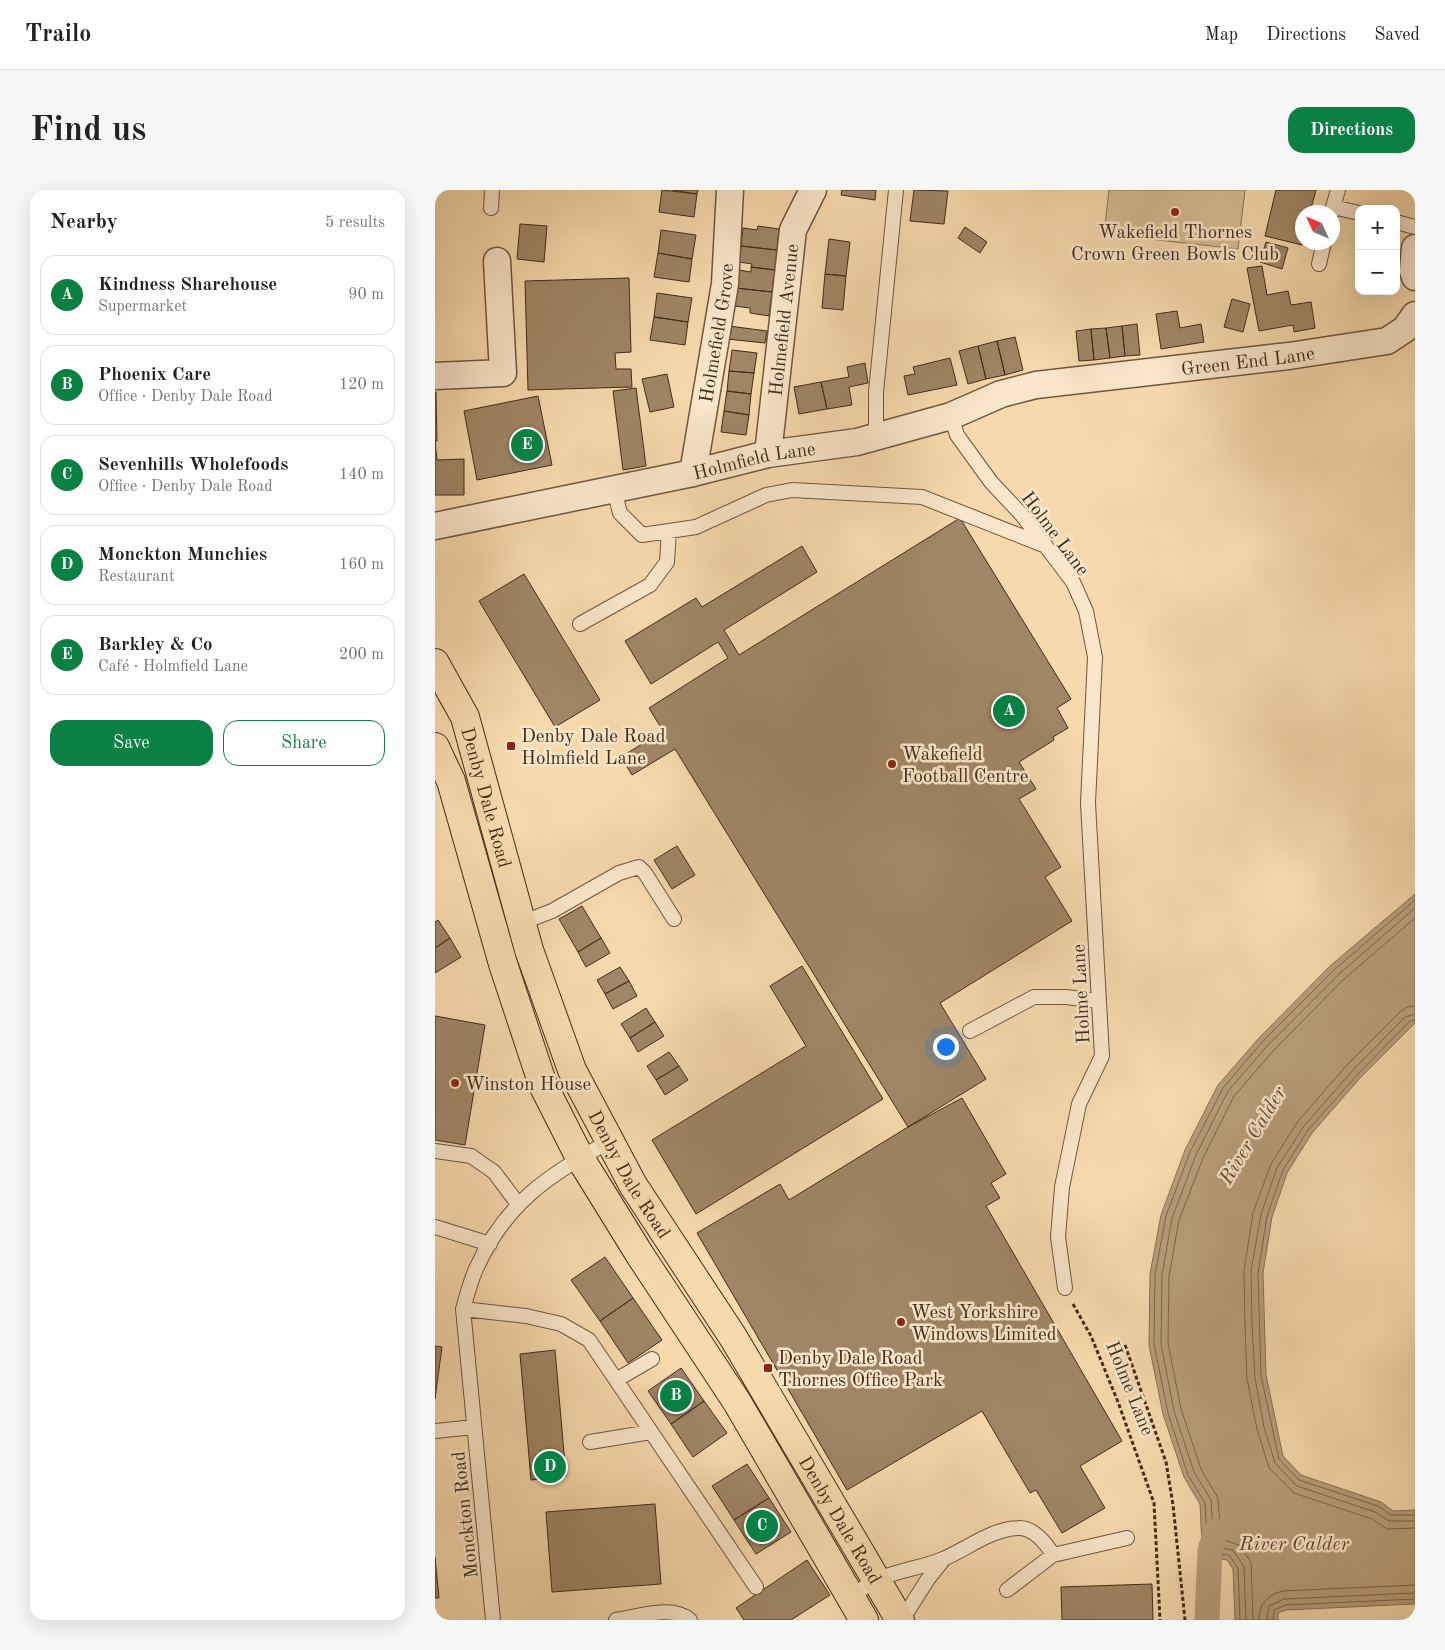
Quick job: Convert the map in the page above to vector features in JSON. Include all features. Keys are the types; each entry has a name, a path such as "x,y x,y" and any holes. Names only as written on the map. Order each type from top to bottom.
{"main road":[{"name":"Denby Dale Road","path":"435,662 465,717 529,950 572,1070 633,1185 739,1345 901,1620"},
{"name":"Denby Dale Road","path":"435,729 438,752 451,780 503,964 543,1085 580,1158 640,1255 737,1402 864,1620"}],"street":[{"name":"Holmefield Grove","path":"693,473 725,284 730,190"},
{"name":"Holmefield Avenue","path":"768,454 793,230 813,190"},
{"path":"1415,248 1413,271 1415,277"},
{"path":"435,376 503,373 497,261"},
{"name":"Green End Lane","path":"1070,380 1289,356 1387,341 1405,328 1415,315"},
{"name":"Holmfield Lane","path":"435,526 693,473 768,454 857,442 951,416 1001,394 1036,385 1070,380"}],"lane":[{"path":"491,208 492,190"},
{"path":"876,436 876,392 897,190"},
{"path":"1334,205 1338,190"},
{"path":"1340,211 1355,213"},
{"path":"1400,223 1415,227"},
{"path":"1319,264 1322,250"},
{"name":"Holme Lane","path":"951,416 957,435 991,482 1022,515 1073,582 1086,610 1095,657 1088,803 1102,1056 1079,1104 1062,1187 1058,1237 1065,1288"},
{"path":"614,489 620,513 642,535 696,527 766,495 791,490 922,497 1047,547"},
{"path":"580,624 649,585 667,562 669,531"},
{"path":"521,922 552,911 619,873 639,867 645,872 674,919"},
{"path":"970,1031 1034,997 1066,997 1098,1002"},
{"name":"Monckton Road","path":"493,1620 463,1310 475,1269 518,1204 549,1176 610,1141"},
{"path":"435,1151 471,1156 494,1172 518,1204"},
{"path":"435,1227 490,1244"},
{"path":"463,1310 525,1316 561,1324 589,1340 756,1588"},
{"path":"616,1380 652,1359"},
{"path":"435,1430 474,1427"},
{"path":"590,1442 651,1432"},
{"path":"851,1597 877,1580 945,1559 992,1534 1019,1528 1032,1532 1047,1545 1053,1555"},
{"path":"1007,1590 1053,1555 1127,1538"},
{"path":"901,1620 928,1578 945,1559"},
{"path":"616,1620 667,1612 684,1615 690,1620"}],"path":[{"name":"Holme Lane","path":"1065,1288 1091,1336 1115,1394 1154,1502 1160,1620"},
{"path":"1125,1346 1166,1462 1173,1505 1185,1620"}],"shaded area":[{"name":"Wakefield Thornes Crown Green Bowls Club","path":"1109,190 1245,190 1238,249 1104,234"}],"water":[{"name":"River Calder","path":"1415,894 1415,1023 1361,1077 1312,1133 1287,1173 1272,1217 1263,1273 1266,1375 1283,1456 1301,1475 1381,1502 1393,1511 1415,1510 1415,1604 1286,1610 1278,1613 1278,1620 1235,1620 1233,1569 1227,1560 1220,1559 1215,1563 1203,1565 1200,1504 1184,1477 1163,1414 1149,1345 1150,1274 1161,1215 1185,1150 1218,1085 1259,1038 1330,966"}],"building":[{"path":"662,190 697,194 694,217 659,212"},
{"path":"672,190 698,190 697,194"},
{"path":"842,190 876,190 875,200 841,195"},
{"path":"914,190 948,191 944,224 910,221"},
{"path":"1276,190 1316,190 1312,205 1295,205 1295,243 1265,236"},
{"path":"520,224 547,226 544,262 517,259"},
{"path":"758,226 779,229 777,250 741,246 743,228 757,230"},
{"path":"965,227 987,242 980,253 958,238"},
{"path":"661,230 696,235 692,259 658,253"},
{"path":"829,239 850,242 846,276 825,274"},
{"path":"1266,242 1288,248 1282,269 1260,262"},
{"path":"741,246 777,250 775,270 751,267 752,264 739,262"},
{"path":"658,253 692,259 689,282 654,277"},
{"path":"1262,266 1267,295 1288,291 1291,305 1311,302 1315,328 1294,332 1293,325 1259,331 1247,268"},
{"path":"751,267 775,270 772,292 736,288 739,270 751,272"},
{"path":"825,274 846,276 843,310 822,308"},
{"path":"629,278 631,352 615,353 616,369 631,369 632,387 528,390 525,281"},
{"path":"736,288 772,292 769,316 750,313 750,308 734,306"},
{"path":"657,293 692,298 688,322 654,317"},
{"path":"1232,299 1250,304 1243,332 1224,327"},
{"path":"1177,311 1180,328 1201,324 1204,342 1161,349 1156,314"},
{"path":"654,317 688,322 685,345 650,340"},
{"path":"1137,324 1140,355 1125,356 1122,326"},
{"path":"729,326 767,331 765,343 727,339"},
{"path":"1122,326 1125,356 1110,358 1106,328"},
{"path":"1106,328 1110,358 1094,360 1091,329"},
{"path":"1091,329 1094,360 1079,361 1076,331"},
{"path":"1015,337 1023,370 1005,375 997,341"},
{"path":"997,341 1005,375 986,379 978,346"},
{"path":"978,346 986,379 968,384 959,351"},
{"path":"732,350 757,353 754,373 729,371"},
{"path":"950,358 957,385 908,395 904,376 915,374 913,367"},
{"path":"865,363 868,383 849,387 852,405 827,409 821,382 849,377 847,367"},
{"path":"729,371 754,373 751,394 727,391"},
{"path":"667,374 674,407 650,412 642,379"},
{"path":"821,382 827,409 799,414 794,387"},
{"path":"636,388 646,466 623,470 613,391"},
{"path":"727,391 751,394 749,415 724,411"},
{"path":"436,392 437,441 435,441"},
{"path":"538,396 552,465 477,480 464,411"},
{"path":"724,411 749,415 746,435 721,432"},
{"path":"435,441 437,460 464,459 464,495 435,495"},
{"path":"960,518 1071,699 1057,708 1068,728 1053,737 1054,740 1019,762 1036,789 1019,799 1061,867 1045,877 1072,921 940,1003 986,1079 908,1127 675,749 632,775 621,757 663,731 649,708 728,658 718,642 651,684 625,641 696,598 702,607 802,546 817,572 724,630 739,655"},
{"path":"524,574 600,700 555,727 479,601"},
{"path":"677,846 695,875 672,889 654,860"},
{"path":"582,906 601,938 578,952 559,919"},
{"path":"438,920 450,938 435,948 435,922"},
{"path":"450,938 461,957 435,973 435,948"},
{"path":"601,938 610,953 586,967 578,952"},
{"path":"802,966 883,1099 696,1214 652,1140 806,1046 770,986"},
{"path":"620,967 629,981 605,994 597,980"},
{"path":"629,981 637,996 613,1009 605,994"},
{"path":"646,1008 655,1022 630,1038 621,1024"},
{"name":"Winston House","path":"435,1016 485,1025 465,1145 435,1140"},
{"path":"655,1022 664,1036 638,1052 630,1038"},
{"path":"669,1052 679,1066 656,1080 647,1066"},
{"path":"679,1066 688,1080 665,1095 656,1080"},
{"name":"West Yorkshire Windows Limited","path":"962,1098 1006,1174 991,1183 1000,1198 986,1206 1122,1441 1080,1466 1105,1508 1062,1533 1036,1490 1030,1493 982,1411 847,1490 697,1233 780,1184 789,1200 908,1127"},
{"path":"605,1257 633,1298 600,1321 571,1280"},
{"path":"633,1298 662,1340 628,1363 600,1321"},
{"path":"435,1346 442,1347 435,1399"},
{"path":"555,1350 566,1476 531,1480 520,1354"},
{"path":"681,1368 704,1401 671,1424 648,1391"},
{"path":"704,1401 727,1433 693,1457 671,1424"},
{"path":"747,1464 769,1498 734,1520 712,1486"},
{"path":"769,1498 791,1532 756,1554 734,1520"},
{"path":"655,1504 661,1584 552,1592 546,1512"},
{"path":"435,1557 439,1598 435,1598"},
{"path":"807,1560 830,1595 791,1620 744,1620 736,1608"},
{"path":"1152,1584 1153,1620 1062,1620 1061,1587"}],"waterway":[{"path":"1207,1620 1210,1550 1216,1531"}],"place":[{"name":"Wakefield Thornes Crown Green Bowls Club","path":"1175,212"},
{"name":"Barkley & Co","path":"527,445"},
{"name":"Kindness Sharehouse","path":"1009,711"},
{"name":"Denby Dale Road Holmfield Lane","path":"511,746"},
{"name":"Wakefield Football Centre","path":"892,764"},
{"name":"Winston House","path":"455,1083"},
{"name":"West Yorkshire Windows Limited","path":"901,1322"},
{"name":"Denby Dale Road Thornes Office Park","path":"768,1368"},
{"name":"Phoenix Care","path":"676,1396"},
{"name":"Monckton Munchies","path":"550,1467"},
{"name":"Sevenhills Wholefoods","path":"762,1526"}]}
